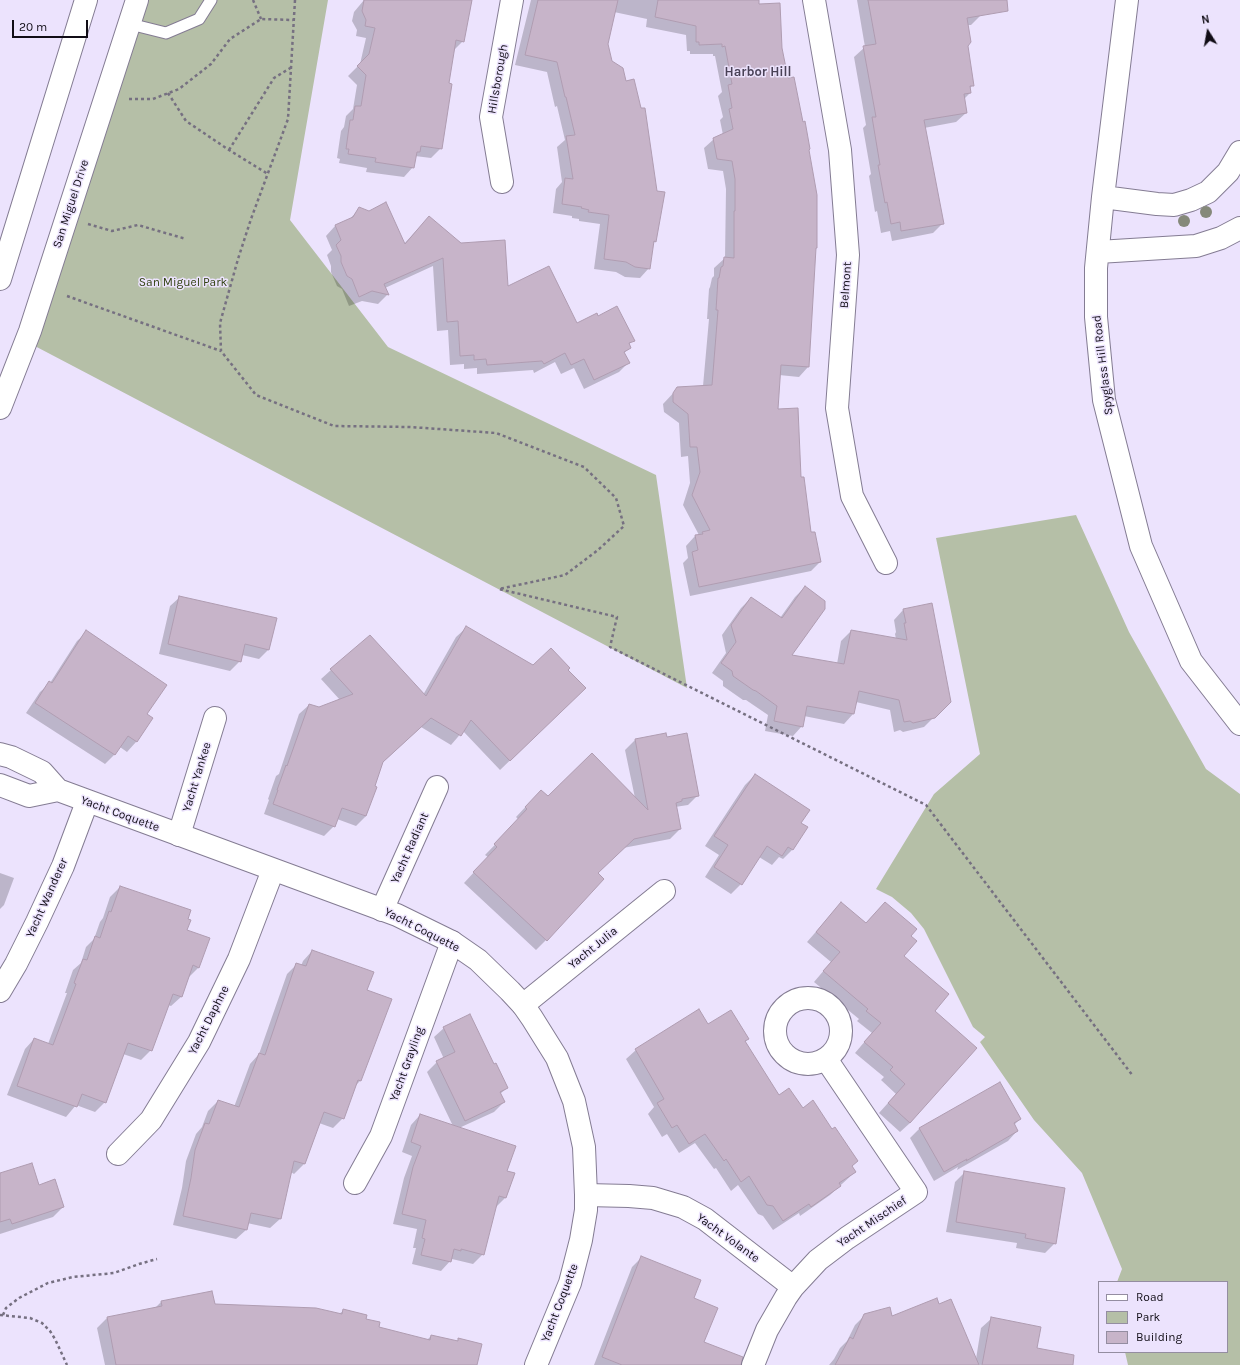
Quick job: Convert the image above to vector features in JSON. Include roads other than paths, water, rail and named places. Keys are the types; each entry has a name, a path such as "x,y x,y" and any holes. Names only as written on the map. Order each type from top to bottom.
{"street":[{"path":"0,280 86,0"},
{"name":"San Miguel Drive","path":"0,408 30,331 137,0"},
{"name":"Hillsborough","path":"502,182 491,117 512,0"},
{"name":"Belmont","path":"814,0 840,150 848,255 837,408 852,496 886,563"},
{"name":"Spyglass Hill Road","path":"1127,0 1103,197 1098,252 1096,317 1104,400 1141,546 1191,660 1240,724"},
{"path":"1103,197 1157,204 1174,204 1191,200 1208,192 1228,172 1240,152"},
{"path":"1098,252 1171,249 1196,246 1222,238 1240,228"},
{"name":"Yacht Yankee","path":"179,835 215,718"},
{"name":"Yacht Coquette","path":"0,754 11,757 42,772 58,790 382,910 452,942 478,960 523,1005 556,1058 574,1102 584,1147 586,1194 586,1210 582,1240 570,1283 536,1365"},
{"path":"0,785 29,796 58,790"},
{"name":"Yacht Radiant","path":"382,910 437,787"},
{"name":"Yacht Wanderer","path":"0,991 16,964 44,908 63,866 87,802"},
{"name":"Yacht Daphne","path":"118,1154 151,1120 199,1042 239,959 272,870"},
{"name":"Yacht Julia","path":"523,1005 664,891"},
{"name":"Yacht Grayling","path":"355,1183 381,1136 452,942"},
{"name":"Yacht Mischief","path":"753,1365 767,1330 786,1297 793,1287 818,1260 847,1238 916,1192 826,1059"},
{"name":"Yacht Volante","path":"586,1194 653,1198 683,1207 704,1219 793,1287"}],"lane":[{"path":"130,24 166,33 199,19 211,0"}],"district":[{"name":"Harbor Hill","path":"758,72"}],"park label":[{"name":"San Miguel Park","path":"183,283"}]}
